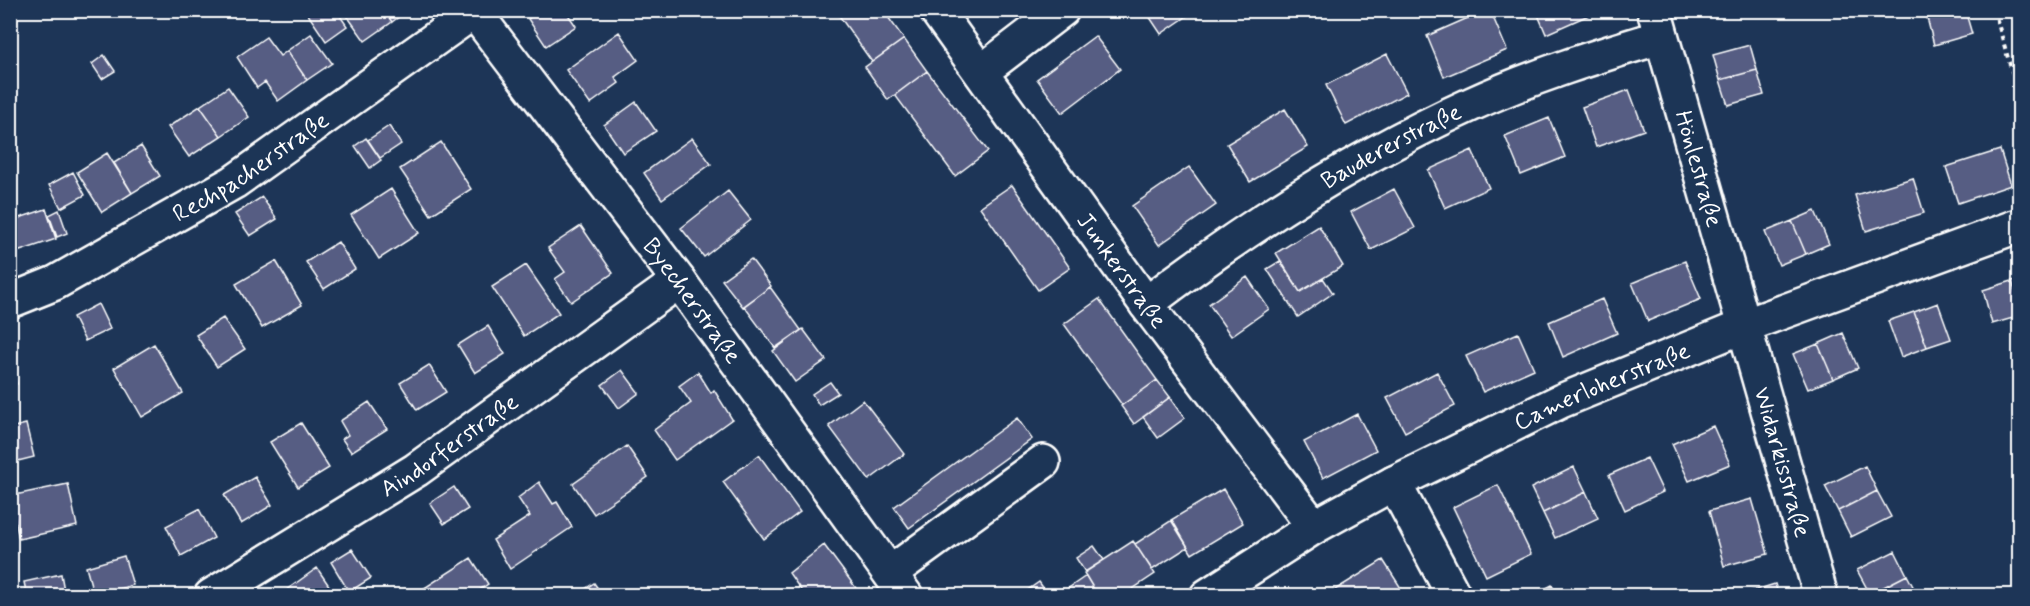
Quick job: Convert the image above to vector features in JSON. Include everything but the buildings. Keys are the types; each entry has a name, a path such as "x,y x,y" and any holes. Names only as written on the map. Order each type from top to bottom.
{"street":[{"name":"Junkerstraße","path":"936,10 1146,304 1314,527"},
{"path":"981,72 1062,10"},
{"name":"Byecherstraße","path":"474,11 679,281 898,584"},
{"name":"Rechpacherstraße","path":"10,301 55,283 234,182 474,11"},
{"name":"Baudererstraße","path":"1146,304 1257,222 1319,183 1472,104 1576,63 1658,24"},
{"name":"Hönlestraße","path":"1658,24 1744,326"},
{"name":"Camerloherstraße","path":"1207,596 1314,527 1394,483 1560,401 1744,326 2019,225"},
{"name":"Aindorferstraße","path":"211,596 416,470 679,281"},
{"name":"Widarkisstraße","path":"1744,326 1821,596"},
{"path":"898,584 1043,462"},
{"path":"1394,483 1454,596"}],"path":[{"path":"1994,10 2019,99"}]}
